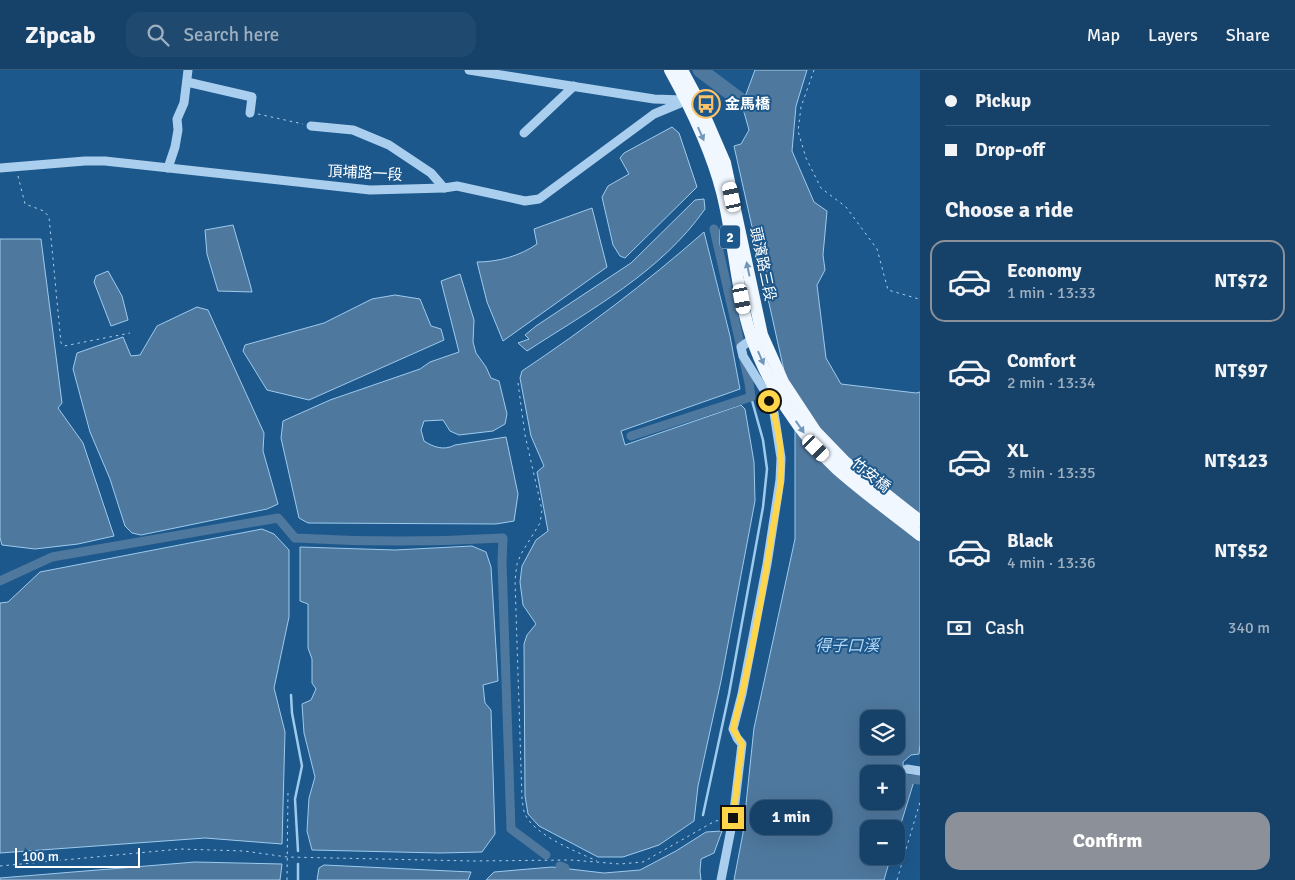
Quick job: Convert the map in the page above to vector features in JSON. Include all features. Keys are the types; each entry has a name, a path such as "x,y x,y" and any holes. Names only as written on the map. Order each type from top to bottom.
{"main road":[{"name":"2","path":"670,70 688,95"},
{"name":"2","path":"682,70 688,95"},
{"name":"頭濱路三段","path":"688,95 722,192 746,317 778,384"},
{"name":"竹安橋","path":"778,384 816,432 845,462 920,521"},
{"name":"竹安橋","path":"778,384 801,429 816,448 837,469 920,535"}],"street":[{"path":"168,168 175,147 178,130 177,119 184,102 188,70"},
{"path":"469,70 654,99 688,95"},
{"path":"187,82 252,97 250,113"},
{"path":"524,133 574,86"},
{"name":"頂埔路一段","path":"0,168 104,161 370,190 457,186 525,201 539,199 654,114 688,95"},
{"path":"311,126 353,130 389,145 431,173 444,188"},
{"path":"721,880 733,818 742,744 733,729 742,694 767,564 782,458 774,413 741,347 757,337"},
{"path":"907,769 920,771"}],"path":[{"path":"814,70 801,106 798,131 806,158 821,188 846,207 877,249 888,290 920,298"},
{"path":"250,113 311,126"},
{"path":"16,167 25,204 44,211 49,217 61,343 64,346 130,333"},
{"path":"518,383 525,435 542,510 540,522 517,564 515,580 522,799 525,814 533,826 566,847 600,862"},
{"path":"287,880 288,791"},
{"path":"897,880 920,802"},
{"path":"0,866 180,849 244,850 287,857 473,861 571,860 620,864 643,862 715,821 733,818"}],"water":[{"name":"得子口溪","path":"755,70 807,70 796,106 792,151 814,202 827,211 823,255 825,270 817,285 826,358 841,384 920,392 919,754 911,755 903,762 903,765 860,765 860,810 905,810 905,774 915,778 902,820 860,820 860,865 888,865 884,880 734,880 743,833 754,728 795,539 795,420 734,146 741,144 749,130 742,105"},
{"path":"672,127 679,133 697,187 625,258 620,256 613,245 602,197 608,186 629,174 620,158 624,153"},
{"path":"704,199 705,209 687,232 646,271 599,305 527,351 518,343 529,339 525,335 536,326 631,263 695,200"},
{"path":"592,208 607,267 503,341 487,302 477,262 493,261 523,252 537,244 534,229"},
{"path":"233,225 252,292 218,291 207,254 205,230"},
{"path":"704,232 730,336 740,389 621,431 625,445 741,405 745,409 754,462 755,501 721,681 698,786 694,821 659,845 623,857 598,857 539,826 528,814 525,796 524,644 527,635 536,624 523,605 520,582 522,566 536,540 548,531 537,472 544,466 531,436 520,378 522,371 615,305"},
{"path":"0,239 41,239 62,403 58,408 83,443 114,536 78,544 35,549 2,545 0,538"},
{"path":"108,271 122,296 128,320 111,326 94,282 96,276"},
{"path":"460,274 474,320 473,342 476,353 491,378 499,381 507,414 505,424 493,431 459,435 450,431 443,420 424,421 421,430 424,441 443,448 506,437 518,494 514,521 496,524 308,523 299,518 281,438 283,421 330,400 420,369 430,362 459,352 441,281"},
{"path":"395,295 420,299 431,326 441,329 444,340 309,400 267,390 243,351 245,345 324,323 372,299"},
{"path":"197,307 208,310 264,433 263,451 278,504 267,509 141,535 132,533 125,526 110,479 90,432 73,369 77,353 123,337 131,356 140,355 157,326"},
{"path":"262,529 274,534 289,550 289,617 274,688 285,732 282,844 205,838 0,853 0,603 8,602 40,572"},
{"path":"472,546 486,552 491,567 498,681 483,685 485,703 491,710 495,834 482,852 312,850 307,831 309,798 315,777 304,733 302,704 311,700 316,689 312,683 312,659 308,648 308,604 300,601 300,547 395,550"},
{"path":"722,831 714,853 701,859 701,880 486,880 494,872 552,867 604,873 640,870 706,832"},
{"path":"195,862 282,864 280,880 0,880 0,878"},
{"path":"324,865 471,872 468,880 317,880 319,868"}],"waterway":[{"path":"700,70 756,112"},
{"path":"631,436 751,397 714,229"},
{"path":"703,815 729,694 763,507 767,469 763,440 751,397"},
{"path":"0,581 52,557 278,518 295,538 399,541 503,538 502,562 511,829 546,855"},
{"path":"291,695 292,713 302,766 295,799 298,851"},
{"path":"905,779 920,780"},
{"path":"298,864 298,880"},
{"path":"560,866 565,868"}],"place":[{"name":"金馬橋","path":"706,104"}],"route":[{"path":"733,818 742,744 733,729 742,694 767,564 782,458 774,413 769,401"}]}
